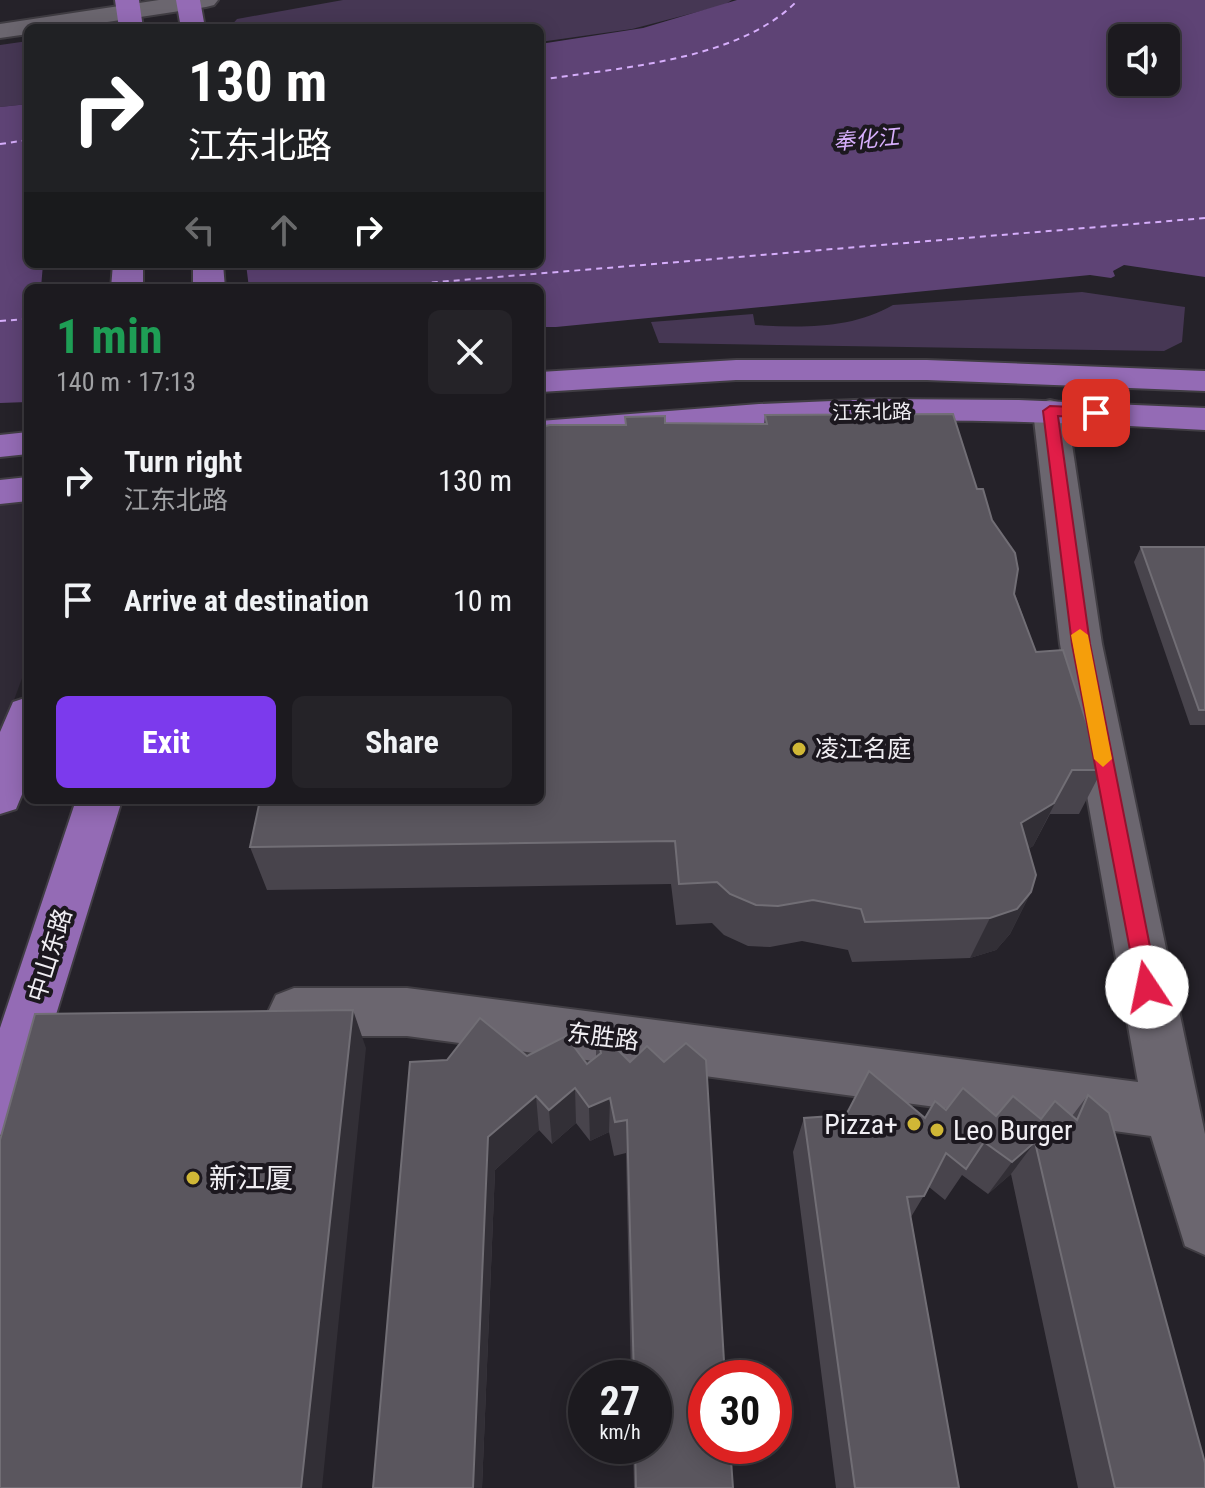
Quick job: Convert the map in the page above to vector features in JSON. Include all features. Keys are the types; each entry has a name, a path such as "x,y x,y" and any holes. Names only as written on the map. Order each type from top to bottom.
{"main road":[{"path":"193,24 194,1"},
{"name":"江东北路","path":"544,382 736,370 942,370 1205,381"},
{"name":"江东北路","path":"544,432 674,420 835,411 1050,411 1205,419"},
{"path":"0,446 24,443"},
{"path":"0,492 24,489"},
{"path":"0,796 24,726"},
{"name":"中山东路","path":"0,1109 55,1014 98,804"}],"street":[{"path":"0,9 60,0"},
{"path":"50,24 194,1"},
{"path":"0,31 24,28"},
{"path":"1050,411 1081,644 1171,1112 1205,1226"},
{"name":"东胜路","path":"250,1013 407,1012 1171,1112"}],"shaded area":[{"path":"343,0 732,0 724,5 632,29 544,41 544,24 233,24 237,19"},
{"path":"24,42 24,104 0,107 0,45"},
{"path":"1082,292 1185,307 1182,342 1164,351 659,343 651,322 753,314 755,325 826,325 861,319 893,305"},
{"path":"24,497 24,673 0,738 0,500"}],"water":[{"name":"奉化江","path":"737,0 1205,0 1205,277 1124,265 1113,271 1115,276 1111,278 1090,275 556,327 544,327 544,284 24,284 24,402 0,403 0,107 24,104 24,268 544,268 544,43 643,28"}],"pier":[{"path":"43,268 246,268 248,284 41,284"}],"building":[{"name":"凌江名庭","path":"953,414 977,489 983,489 992,520 1015,553 1018,569 1014,594 1036,652 1063,650 1102,770 1072,770 1054,803 1021,823 1036,875 1031,892 1017,909 990,918 865,922 861,909 813,900 778,906 756,905 730,894 717,882 679,884 675,841 250,847 259,804 544,804 544,426 626,425 625,417 665,416 665,423 767,424 765,415"},
{"path":"1141,547 1205,547 1205,710 1199,710"},
{"name":"新江厦","path":"353,1010 301,1488 0,1488 0,1140 35,1014"},
{"path":"480,1018 527,1056 566,1036 587,1064 601,1053 596,1028 630,1062 647,1046 664,1062 686,1043 706,1060 724,1360 688,1360 688,1464 731,1464 733,1488 636,1488 635,1464 672,1464 672,1360 634,1360 627,1120 615,1122 610,1098 589,1107 575,1088 549,1110 536,1096 488,1137 473,1488 373,1488 410,1062 447,1060"},
{"path":"869,1071 925,1118 935,1101 946,1110 963,1088 996,1116 1013,1096 1041,1119 1055,1101 1077,1120 1088,1095 1109,1113 1205,1463 1205,1488 1115,1488 1035,1142 1012,1162 984,1142 966,1169 946,1153 924,1196 907,1197 959,1488 855,1488 804,1118 846,1115"}],"ferry route":[{"path":"544,79 642,65 712,49 773,20 798,0"},
{"path":"0,144 24,141"},
{"path":"414,284 1205,218"},
{"path":"0,321 24,319"}],"slow traffic":[{"path":"1080,635 1103,759"}],"place":[{"name":"凌江名庭","path":"799,749"},
{"name":"Pizza+","path":"914,1124"},
{"name":"Leo Burger","path":"937,1130"},
{"name":"新江厦","path":"193,1178"}],"route":[{"path":"1096,413 1050,411 1081,644 1147,987"}]}
